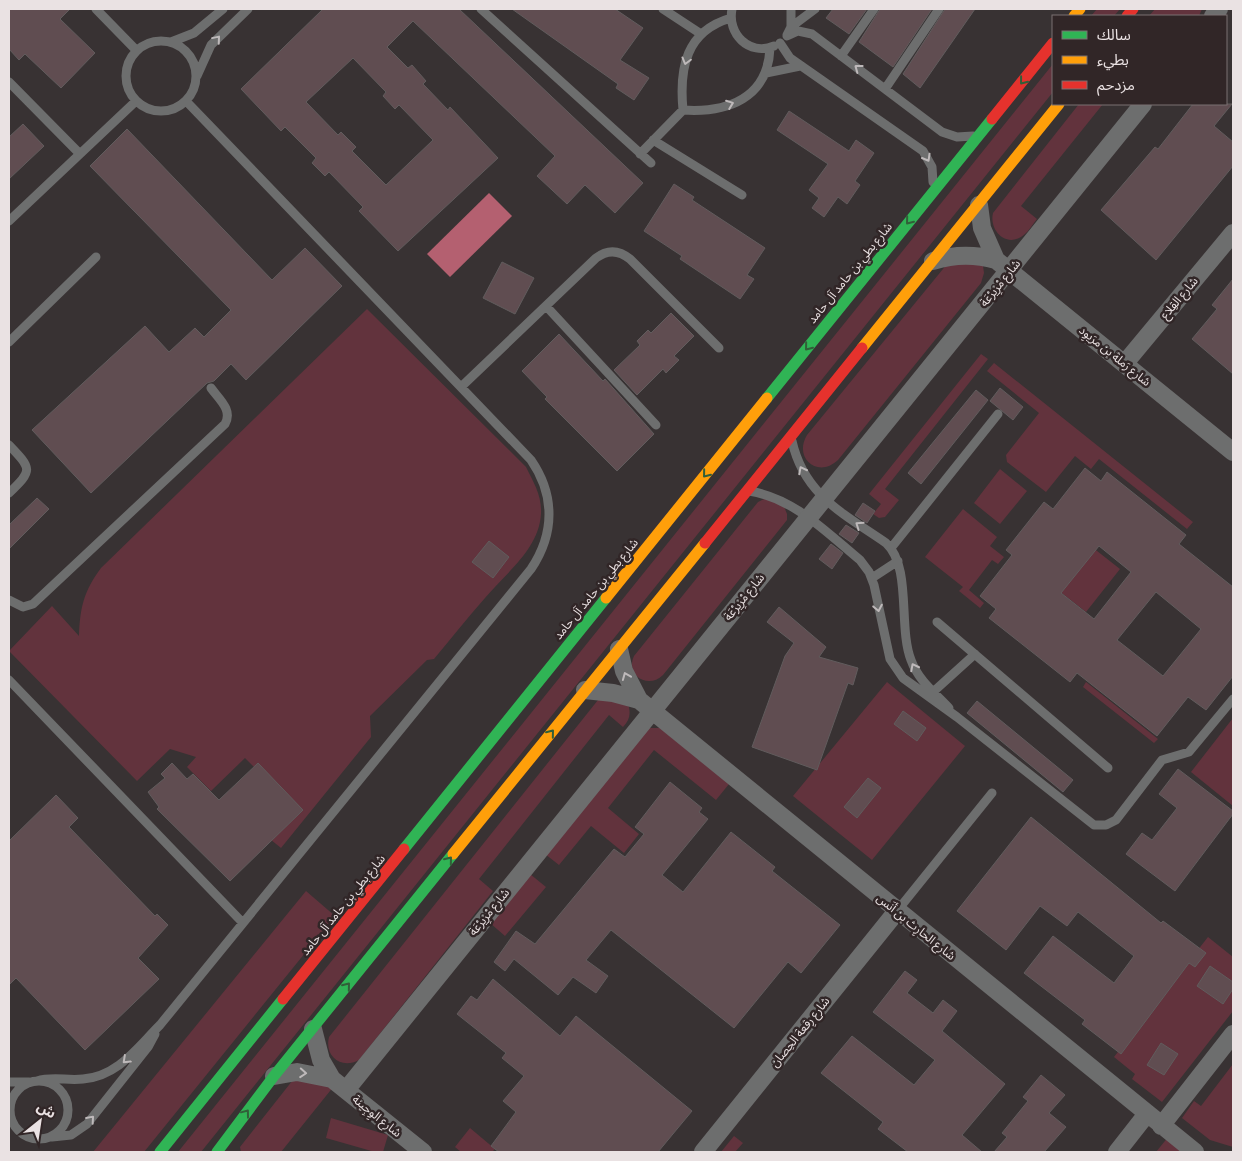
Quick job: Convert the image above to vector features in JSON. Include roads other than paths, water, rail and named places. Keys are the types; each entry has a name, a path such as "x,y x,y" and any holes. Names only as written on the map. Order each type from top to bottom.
{"street":[{"name":"شارع بطي بن حامد آل حامد","path":"160,1152 1052,44"},
{"path":"217,1152 228,1145 274,1076 1058,105"},
{"name":"شارع مْزِيرْعَة","path":"346,1090 645,705 808,518 1002,266 1142,105"},
{"name":"شارع رَملة بن مرَيوِد","path":"979,205 982,228 1002,266"},
{"name":"شارع القِلاع","path":"1125,364 1233,233"},
{"name":"شارع رَملة بن مرَيوِد","path":"933,260 971,255 1002,266 1233,452"},
{"name":"شارع الحارِث بن أنَس","path":"619,649 624,671 645,705"},
{"name":"شارع الحارِث بن أنَس","path":"586,690 613,693 645,705 1146,1115 1195,1152"},
{"name":"شارع رِقعة الحِصان","path":"703,1152 897,911"},
{"name":"شارع الوِجِينة","path":"312,1029 321,1060 332,1079 423,1152"},
{"path":"1161,1126 1233,1034"},
{"name":"شارع الوِجِينة","path":"274,1076 297,1072 332,1079"},
{"path":"1117,1152 1146,1115"}],"lane":[{"path":"96,9 136,50"},
{"path":"224,9 194,33 171,42 152,42 136,50 130,58 126,75 130,93 136,101 143,106 161,112 178,107 186,101 192,94 197,76 211,45 248,9"},
{"path":"481,9 651,163"},
{"path":"663,9 701,34"},
{"path":"791,9 791,26"},
{"path":"783,39 791,26 816,9"},
{"path":"841,56 874,9"},
{"path":"884,89 939,9"},
{"path":"640,154 683,110 682,82 687,56 701,34 710,26 732,13 735,33 740,40 754,48 770,48 794,31 807,32 942,132 965,137 981,134"},
{"path":"783,39 790,58 922,151 932,167 933,184 931,193"},
{"path":"171,42 186,51 195,67 197,76"},
{"path":"683,110 706,111 734,103 751,93 766,73 770,48"},
{"path":"766,73 800,66"},
{"path":"9,82 79,153"},
{"path":"9,221 136,101"},
{"path":"18,1130 10,1115 10,1107 16,1092 33,1081 56,1077 82,1080 105,1074 127,1060 160,1026 530,569 543,548 547,536 550,512 545,484 531,460 186,101"},
{"path":"653,140 742,195"},
{"path":"461,387 601,254 613,251 619,252 630,259 719,348"},
{"path":"9,342 96,257"},
{"path":"546,306 656,425"},
{"path":"9,600 23,608 32,604 225,424 227,420 226,408 211,388"},
{"path":"891,548 998,414"},
{"path":"791,436 802,470 823,499 891,548 898,561 907,650 917,672 957,717"},
{"path":"9,445 26,463 28,470 25,477 9,493"},
{"path":"747,490 780,499 808,518 860,560 872,578 886,649 895,669 911,685 957,717 1088,822 1100,826 1116,820 1162,760 1189,752 1233,699"},
{"path":"872,578 898,561"},
{"path":"937,622 1108,768"},
{"path":"933,692 975,654"},
{"path":"10,682 243,923"},
{"path":"897,911 992,793"},
{"path":"9,1124 32,1138 71,1134 87,1124 148,1048 160,1026"},
{"path":"9,1082 46,1081 60,1090 68,1104 66,1121 56,1134 49,1137"}]}
